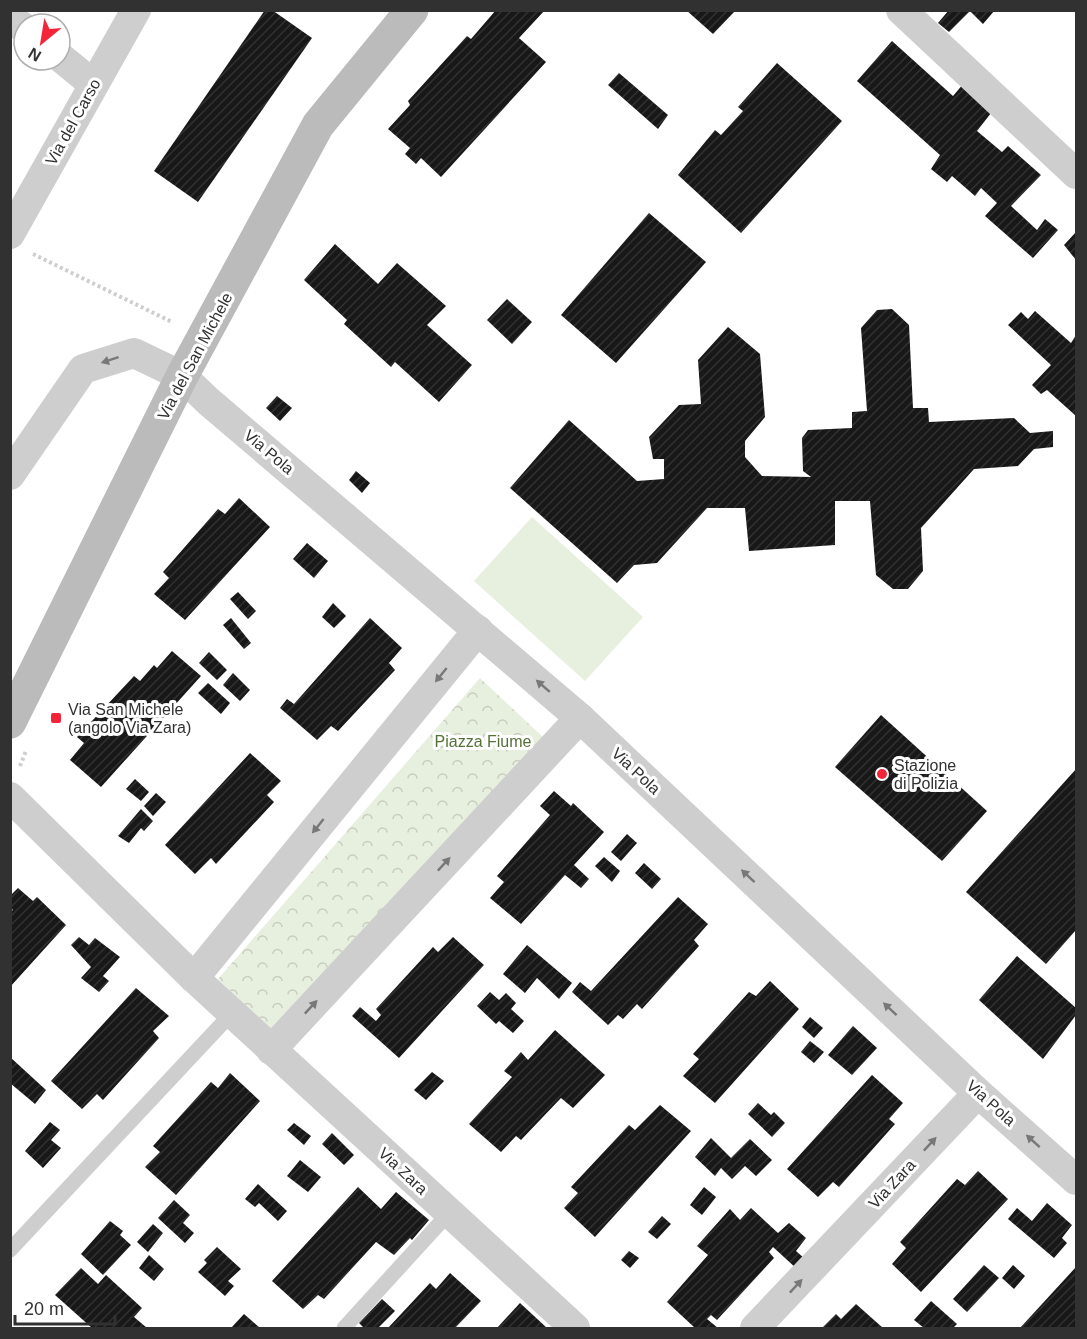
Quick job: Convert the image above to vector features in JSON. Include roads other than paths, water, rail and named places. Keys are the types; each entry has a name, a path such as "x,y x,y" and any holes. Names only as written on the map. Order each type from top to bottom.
{"main road":[{"name":"Via del San Michele","path":"10,722 182,376 318,125 412,10"}],"street":[{"name":"Via del Carso","path":"20,243 93,84 136,10"},
{"path":"901,10 1077,174"},
{"path":"72,67 93,84"},
{"name":"Via Pola","path":"10,475 83,369 134,352 182,376 208,401 580,718 978,1093 1077,1180"},
{"path":"194,978 478,630"},
{"path":"271,1050 580,718"},
{"name":"Via Zara","path":"10,797 194,978 575,1329"},
{"name":"Via Zara","path":"756,1329 978,1093"}],"lane":[{"path":"10,1250 232,1013"},
{"path":"344,1329 449,1213"}],"place":[{"name":"Via San Michele (angolo Via Zara)","path":"56,718"},
{"name":"Stazione di Polizia","path":"882,774"}],"park label":[{"name":"Piazza Fiume","path":"483,741"}]}
